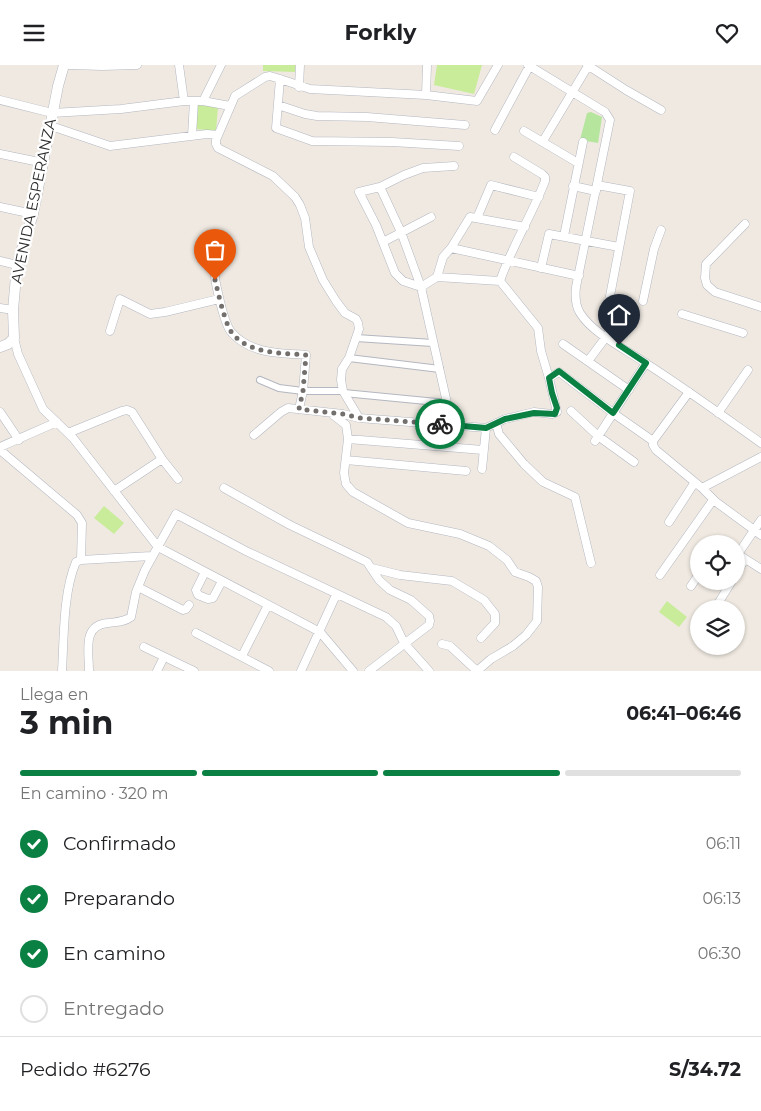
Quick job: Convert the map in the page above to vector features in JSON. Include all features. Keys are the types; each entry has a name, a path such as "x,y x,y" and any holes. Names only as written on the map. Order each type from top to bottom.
{"street":[{"name":"AVENIDA ESPERANZA","path":"14,338 13,310 17,265 33,214 52,113 64,65"},
{"path":"69,65 102,67 137,65"},
{"path":"179,65 184,101"},
{"path":"203,101 221,65"},
{"path":"299,87 300,65"},
{"path":"426,95 427,65"},
{"path":"360,418 344,392 341,379 342,369 349,358 359,329 358,323 356,319 345,313 323,280 309,247 305,218 300,205 295,197 273,176 218,148 216,145 218,135 235,96 265,77 270,76 310,89 426,95 477,101 498,65"},
{"path":"495,129 530,65 605,112 610,120 575,295 580,313 586,321 606,337 760,441"},
{"path":"543,141 587,65 661,110"},
{"path":"280,79 276,127 312,141 392,142 459,146"},
{"path":"0,100 52,113 121,109 184,101 203,101 230,107"},
{"path":"192,136 194,101"},
{"path":"278,105 317,116 367,117 465,125"},
{"path":"51,126 110,146 192,136 218,135"},
{"path":"524,131 578,163"},
{"path":"564,236 583,142"},
{"path":"0,154 44,163"},
{"path":"500,281 507,261 539,197 545,177 514,157"},
{"path":"421,287 403,281 395,273 359,192 380,187 423,168 454,166"},
{"path":"477,218 491,185 539,197"},
{"path":"574,186 630,191 610,296"},
{"path":"380,187 401,232 421,287 448,403 446,424"},
{"path":"0,207 33,214"},
{"path":"382,242 431,217"},
{"path":"437,277 443,257 451,248 470,217 525,227"},
{"path":"745,224 706,264 705,278 708,285 715,292 761,307"},
{"path":"643,301 654,249 661,230"},
{"path":"541,268 549,233 619,247"},
{"path":"451,248 579,276"},
{"path":"221,260 214,272 219,299 231,332 264,352 306,355 303,391 299,409"},
{"path":"0,261 17,265"},
{"path":"254,435 288,408 360,418 486,428 505,419 534,413 555,414 557,408 541,351 538,328 500,281 437,277 421,287"},
{"path":"110,331 120,299 150,314 165,313 219,299"},
{"path":"0,308 13,310"},
{"path":"682,314 743,333"},
{"path":"588,361 618,321"},
{"path":"0,347 8,344 14,338"},
{"path":"14,338 18,353 42,409 68,433 158,547 320,632 353,671"},
{"path":"356,338 433,343"},
{"path":"563,344 629,390"},
{"path":"349,358 440,369"},
{"path":"597,438 646,363"},
{"path":"718,413 748,370"},
{"path":"549,378 559,371 653,441 656,450 696,482 713,500 758,533"},
{"path":"260,380 279,388 303,391 344,392 448,403"},
{"path":"653,441 689,392"},
{"path":"68,433 127,410 132,412 162,459 178,479"},
{"path":"571,411 597,438 634,462"},
{"path":"0,412 19,440"},
{"path":"330,413 346,425 348,439 344,473 346,485 353,492 408,523 460,534 489,546 507,560 515,572 536,581 538,587 537,621 526,635 513,646 491,659 477,671 450,647 442,644"},
{"path":"57,422 0,448 77,515 82,523 81,560"},
{"path":"496,423 499,434 524,464 543,482 575,497 591,563"},
{"path":"482,469 482,450 486,428"},
{"path":"348,439 482,450"},
{"path":"702,488 761,457"},
{"path":"114,491 162,459"},
{"path":"346,460 466,471"},
{"path":"669,522 696,482"},
{"path":"224,487 290,525 367,562 379,580 390,590 411,600 429,616 429,625 369,671"},
{"path":"660,575 713,500"},
{"path":"88,671 89,635 94,627 103,623 125,621 131,617 138,587 151,556 176,514 246,551 386,617 396,626 404,643 429,671"},
{"path":"745,545 758,533 761,520"},
{"path":"62,671 64,620 71,572 76,562 81,560 151,556"},
{"path":"745,559 761,569"},
{"path":"372,568 400,575 452,581 468,589 484,600 495,614 495,623 481,638"},
{"path":"205,572 196,590 198,595 211,599 222,581"},
{"path":"138,587 183,610 189,605"},
{"path":"302,671 336,595"},
{"path":"242,656 268,605"},
{"path":"196,633 269,671"},
{"path":"144,647 194,671"},
{"path":"157,671 164,657"}],"green space":[{"path":"263,65 295,65 295,72 263,71"},
{"path":"437,65 482,65 474,94 434,85"},
{"path":"198,105 218,107 216,131 196,129"},
{"path":"591,112 602,117 598,143 580,140 587,113"},
{"path":"104,506 124,523 114,534 94,518"},
{"path":"667,601 687,617 679,627 659,612"}],"way so far":[{"path":"215,280 219,299 231,332 264,352 306,355 303,391 299,409 360,418 440,424"}],"route":[{"path":"440,424 486,428 505,419 534,413 555,414 557,408 549,378 559,371 613,413 646,363 619,345"}]}
